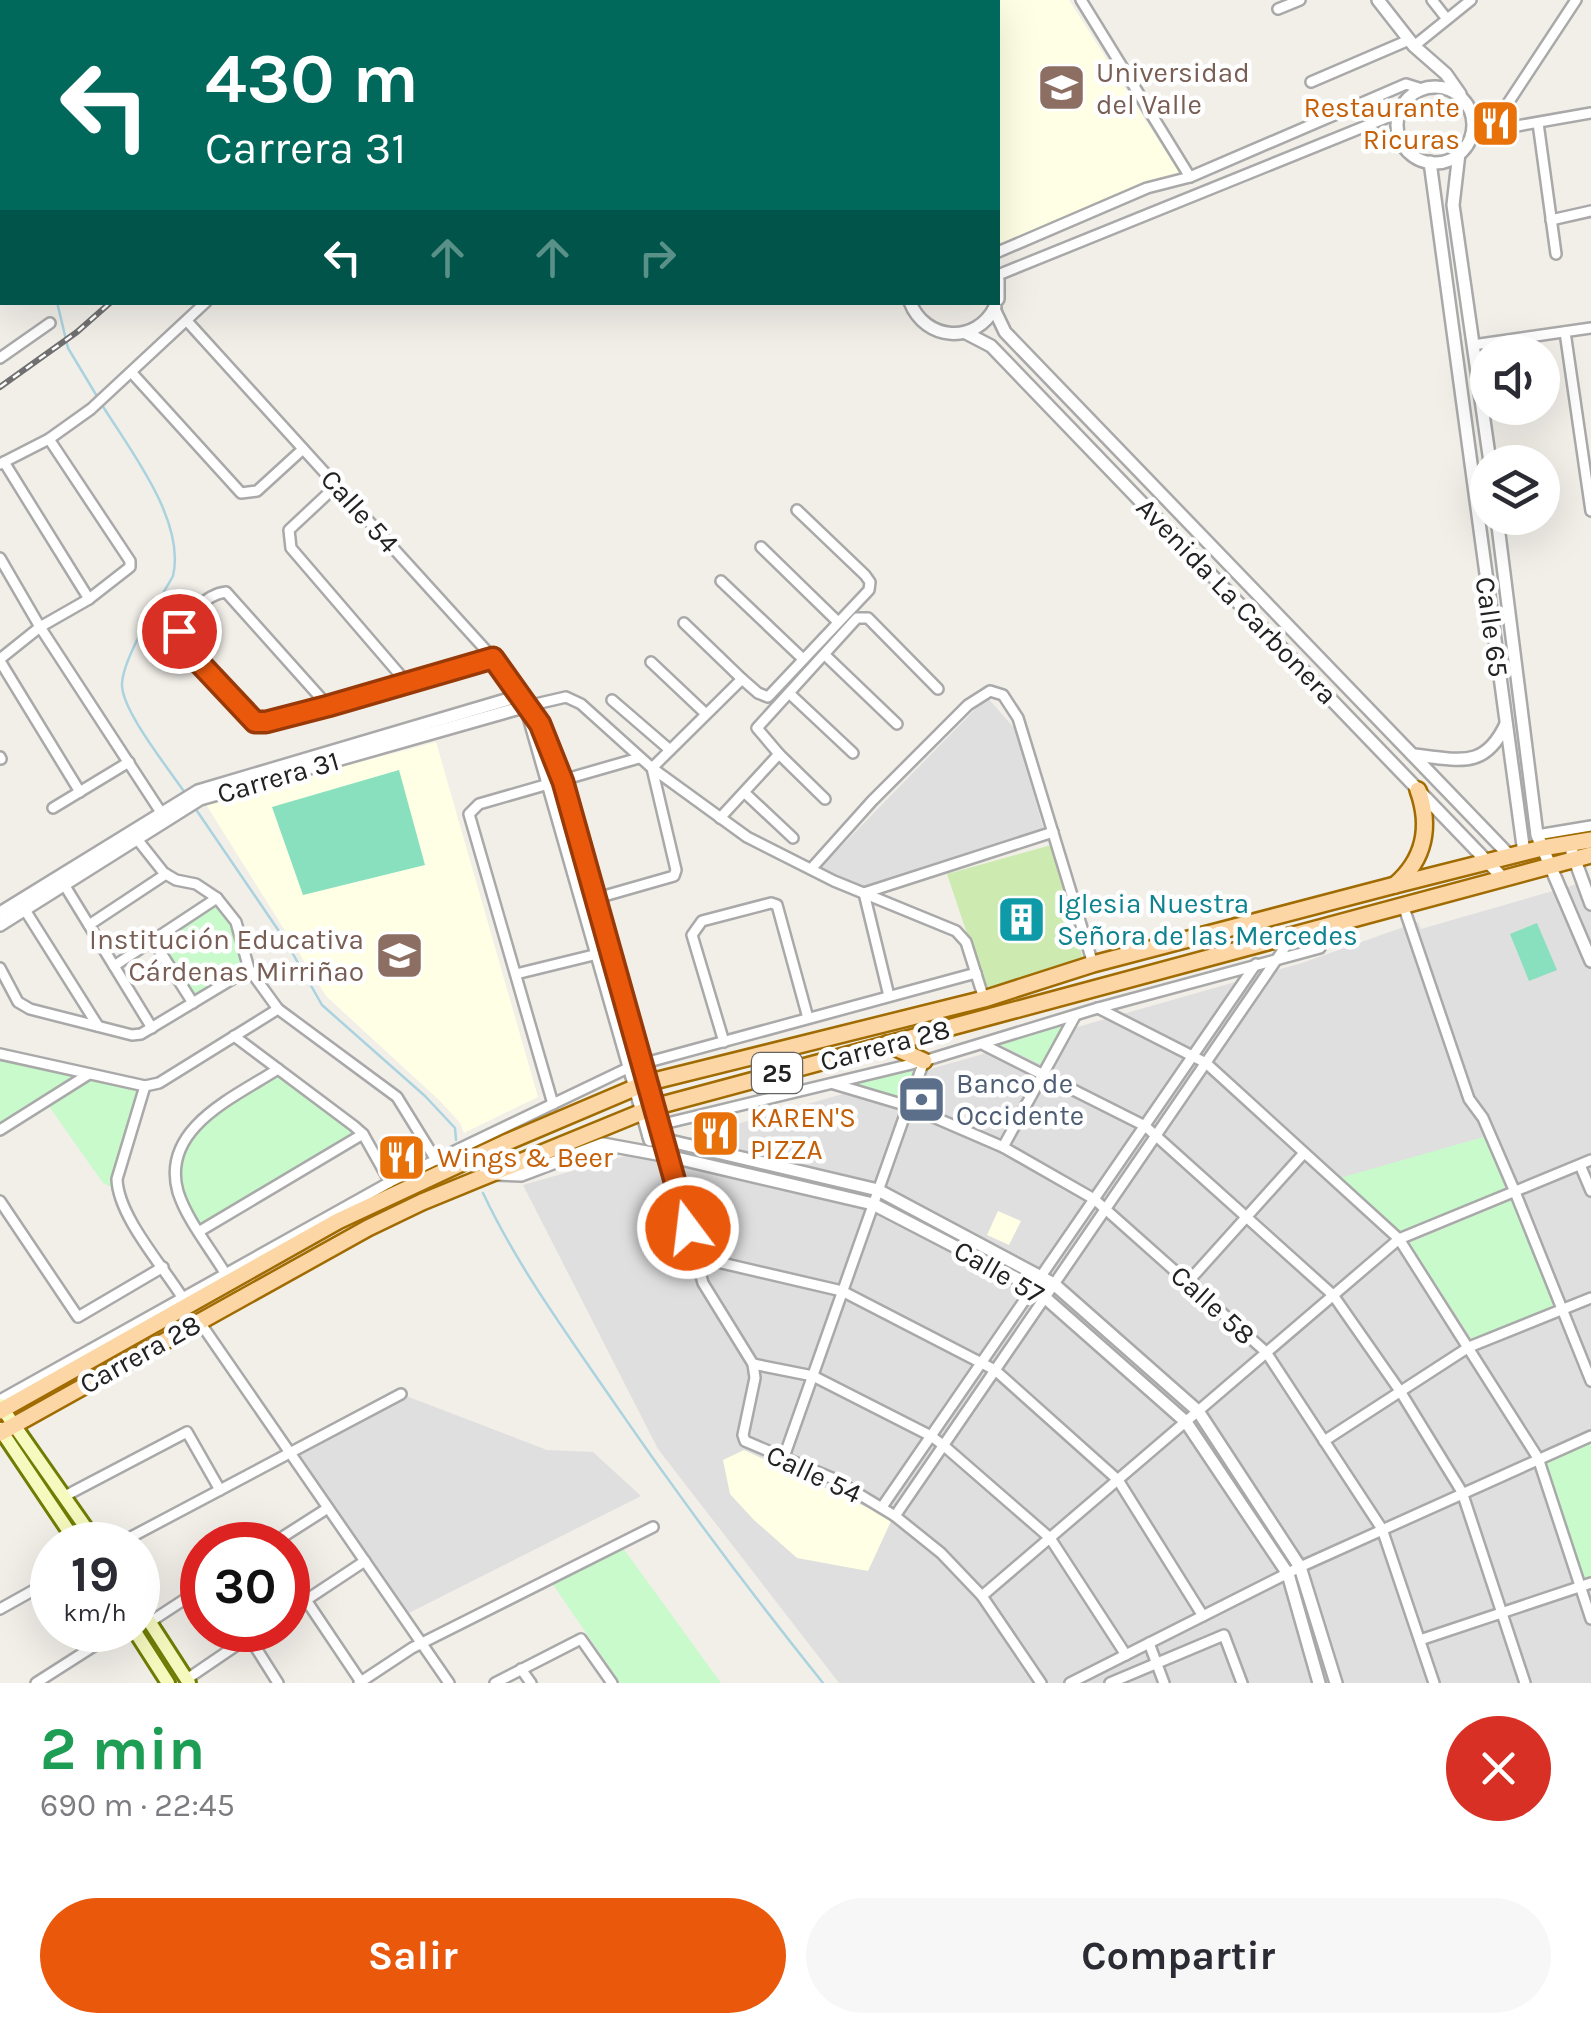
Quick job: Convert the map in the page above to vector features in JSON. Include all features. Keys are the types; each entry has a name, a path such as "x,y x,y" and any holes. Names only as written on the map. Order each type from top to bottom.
{"main road":[{"path":"1395,885 1412,868 1422,847 1425,812 1418,790"},
{"name":"Carrera 28","path":"4,1430 368,1228 648,1109 1550,865 1578,852 1591,840"},
{"name":"Carrera 28","path":"1,1406 206,1289 391,1194 641,1085 984,999 1093,964 1517,855 1539,842 1578,852"},
{"path":"887,1044 924,1061"},
{"path":"1,1406 4,1430 63,1522"},
{"path":"4,1430 64,1496 82,1522"},
{"path":"160,1638 188,1681"},
{"path":"148,1652 168,1683"}],"street":[{"path":"1082,0 1190,176"},
{"path":"1278,9 1300,0"},
{"path":"1378,0 1411,43 1452,80 1472,118 1471,134 1459,154 1453,205 1471,335"},
{"path":"1432,0 1447,19"},
{"path":"1312,82 1411,43 1471,0"},
{"path":"1489,132 1576,0"},
{"path":"1426,88 1430,62"},
{"path":"1000,251 1406,84 1446,88 1466,104"},
{"path":"1000,277 1398,113 1412,94 1426,88"},
{"path":"1398,113 1398,132 1404,147 1416,157 1430,162 1446,161 1459,154"},
{"path":"1471,134 1591,113"},
{"path":"1538,124 1556,254"},
{"name":"Calle 65","path":"1430,162 1506,724 1517,855"},
{"path":"1551,220 1591,212"},
{"path":"89,598 2,463 48,439 91,409 203,305"},
{"name":"Avenida La Carbonera","path":"912,305 930,328 954,335 966,333 991,346 1502,877"},
{"path":"966,333 986,321 995,305"},
{"name":"Avenida La Carbonera","path":"997,305 1005,332 1413,755 1517,855"},
{"name":"Calle 54","path":"186,322 493,658 540,724 563,782 589,901"},
{"path":"2,351 50,323"},
{"path":"1546,335 1591,328"},
{"path":"1566,332 1591,511"},
{"path":"132,373 241,494 250,494 303,450"},
{"path":"48,439 130,561 130,568 40,627 0,660 80,792"},
{"path":"336,486 289,530 288,540 408,683"},
{"path":"684,623 758,693 768,696 869,590 870,582 797,510"},
{"name":"Calle 65","path":"1499,535 1539,842 1591,960"},
{"path":"761,548 838,622"},
{"path":"0,558 40,627 164,817"},
{"path":"721,581 803,659"},
{"name":"Carrera 31","path":"328,706 226,592 217,593 179,631 178,640 255,722 328,706 493,658"},
{"path":"825,800 757,728 856,618 868,618 938,688"},
{"path":"825,655 897,724"},
{"path":"651,662 706,714"},
{"path":"652,768 742,679"},
{"path":"811,869 968,705 990,691 1004,695 1013,705 1093,964"},
{"path":"789,693 853,753"},
{"path":"523,701 566,697 581,704 639,758 747,837 962,936 984,999"},
{"path":"612,700 670,750"},
{"name":"Calle 54","path":"523,701 589,901 703,1284 753,1364 755,1378 743,1436 750,1445 834,1478 895,1516 941,1553 982,1596 1040,1683"},
{"name":"Carrera 31","path":"0,914 196,796 523,701"},
{"path":"1413,755 1463,760 1484,756 1492,750 1506,724"},
{"path":"720,818 779,754"},
{"path":"553,1104 469,814 479,804 639,758"},
{"path":"53,808 129,762"},
{"path":"589,901 674,876 676,870 652,768"},
{"path":"745,793 793,838"},
{"name":"Carrera 31","path":"0,926 138,839 164,817"},
{"path":"1539,842 1591,826"},
{"path":"864,893 1052,832"},
{"path":"138,839 166,874 196,884 217,898 236,922 249,969 278,1009 397,1097 436,1160"},
{"path":"1578,852 1591,904"},
{"path":"89,925 166,874"},
{"path":"64,886 152,1028"},
{"path":"864,893 890,996"},
{"path":"114,966 217,898"},
{"path":"724,1042 692,935 702,922 754,907 778,905 808,1018"},
{"path":"1404,905 1451,1050 1515,1192 1591,1381"},
{"path":"25,910 98,1026"},
{"path":"1381,912 1409,923"},
{"path":"895,1516 1293,936"},
{"path":"154,942 193,1003"},
{"name":"Carrera 28","path":"657,1133 984,1045 1098,1008 1320,948"},
{"path":"516,974 604,952"},
{"path":"882,1507 1256,964"},
{"path":"0,968 18,1002 30,1009 132,1035 152,1028 249,969"},
{"name":"Carrera 28","path":"1,1406 182,1297 206,1289 224,1273 390,1182 635,1065 976,973"},
{"path":"1098,1008 1206,1062 1399,1239 1538,1458 1591,1620"},
{"path":"0,1054 145,1086 159,1082 278,1009"},
{"path":"1004,1147 1074,1016"},
{"path":"234,1036 363,1134 390,1182"},
{"path":"984,1045 1144,1126 1333,1296 1400,1390 1462,1492 1525,1683"},
{"path":"784,1456 924,1061"},
{"path":"224,1273 177,1189 176,1162 181,1145 204,1117 278,1069"},
{"path":"0,1130 90,1074"},
{"name":"Calle 58","path":"834,1084 908,1106 1004,1147 1094,1199 1266,1352 1382,1529 1434,1683"},
{"path":"145,1086 117,1178 118,1191 124,1208 182,1297"},
{"name":"Calle 57","path":"657,1133 878,1190 1054,1284 1198,1411 1300,1567 1336,1683"},
{"path":"200,1230 363,1134"},
{"name":"Calle 57","path":"491,1174 521,1175 603,1144 662,1156 873,1204 1034,1287 1186,1422 1288,1574 1319,1683"},
{"path":"1187,1283 1304,1152"},
{"path":"982,1596 1399,1239 1591,1160"},
{"path":"1580,1164 1591,1191"},
{"path":"0,1201 78,1317 163,1268"},
{"path":"696,1256 842,1291 995,1370 1118,1480 1203,1616"},
{"path":"1324,1440 1469,1347 1591,1298"},
{"path":"200,1321 449,1683"},
{"path":"753,1364 813,1376 943,1445 1050,1538 1126,1655"},
{"path":"159,1522 401,1394"},
{"path":"64,1496 187,1432 220,1490"},
{"path":"1070,1683 1300,1567 1591,1436"},
{"path":"306,1522 328,1508"},
{"path":"310,1606 360,1683 422,1644 654,1527"},
{"path":"310,1597 364,1561"},
{"path":"1420,1640 1591,1583"},
{"path":"0,1609 30,1592"},
{"path":"1110,1683 1226,1636 1242,1683"},
{"path":"496,1683 580,1639 612,1683"},
{"path":"1149,1643 1164,1683"},
{"path":"36,1683 85,1652"},
{"path":"188,1681 228,1652"},
{"path":"260,1652 278,1683"},
{"path":"522,1670 531,1683"}],"shaded area":[{"name":"Universidad del Valle","path":"1000,0 1069,0 1180,174 1003,243"},
{"path":"987,697 1015,729 1044,830 866,888 821,867"},
{"name":"Institución Educativa Cárdenas Mirriñao","path":"436,742 538,1097 464,1133 440,1101 326,996 205,803"},
{"path":"1591,880 1591,1683 839,1683 658,1449 523,1185 1302,963 1418,922 1421,929"},
{"path":"998,1211 1021,1221 1009,1245 987,1235"},
{"path":"401,1394 547,1450 593,1452 641,1496 403,1616 290,1453"},
{"path":"744,1450 892,1519 868,1571 797,1558 754,1520 730,1494 723,1460"}],"green space":[{"path":"399,770 425,865 303,895 272,807"},
{"path":"1051,845 1084,962 987,993 947,874"},
{"path":"217,898 236,922 249,969 193,1003 154,941"},
{"path":"1537,923 1557,970 1529,981 1510,934"},
{"path":"1064,1024 1044,1066 998,1044"},
{"path":"0,1054 87,1074 0,1129"},
{"path":"278,1069 363,1134 200,1231 177,1189 181,1145 192,1129"},
{"path":"916,1069 905,1100 851,1082"},
{"path":"90,1075 143,1088 115,1189 103,1183 46,1102"},
{"path":"1487,1136 1506,1191 1397,1233 1336,1179"},
{"path":"1512,1200 1554,1307 1473,1341 1409,1243"},
{"path":"1591,1440 1591,1579 1583,1582 1545,1459"},
{"path":"620,1544 721,1683 620,1683 550,1580"}],"waterway":[{"path":"58,305 68,348 98,398"},
{"path":"102,405 153,487 171,532 173,576 135,645 122,684 137,724 185,793"},
{"path":"195,808 285,940 322,1005 425,1096 455,1128 456,1140"},
{"path":"483,1193 539,1293 630,1426 823,1683"}],"railway":[{"path":"0,387 108,305"}],"place":[{"name":"Universidad del Valle","path":"1061,88"},
{"name":"Restaurante Ricuras","path":"1495,123"},
{"name":"Iglesia Nuestra Señora de las Mercedes","path":"1022,919"},
{"name":"Institución Educativa Cárdenas Mirriñao","path":"399,955"},
{"name":"Banco de Occidente","path":"921,1099"},
{"name":"KAREN'S PIZZA","path":"715,1133"},
{"name":"Wings & Beer","path":"402,1157"}],"route":[{"path":"179,631 178,640 255,722 328,706 493,658 540,724 563,782 688,1228"}]}
